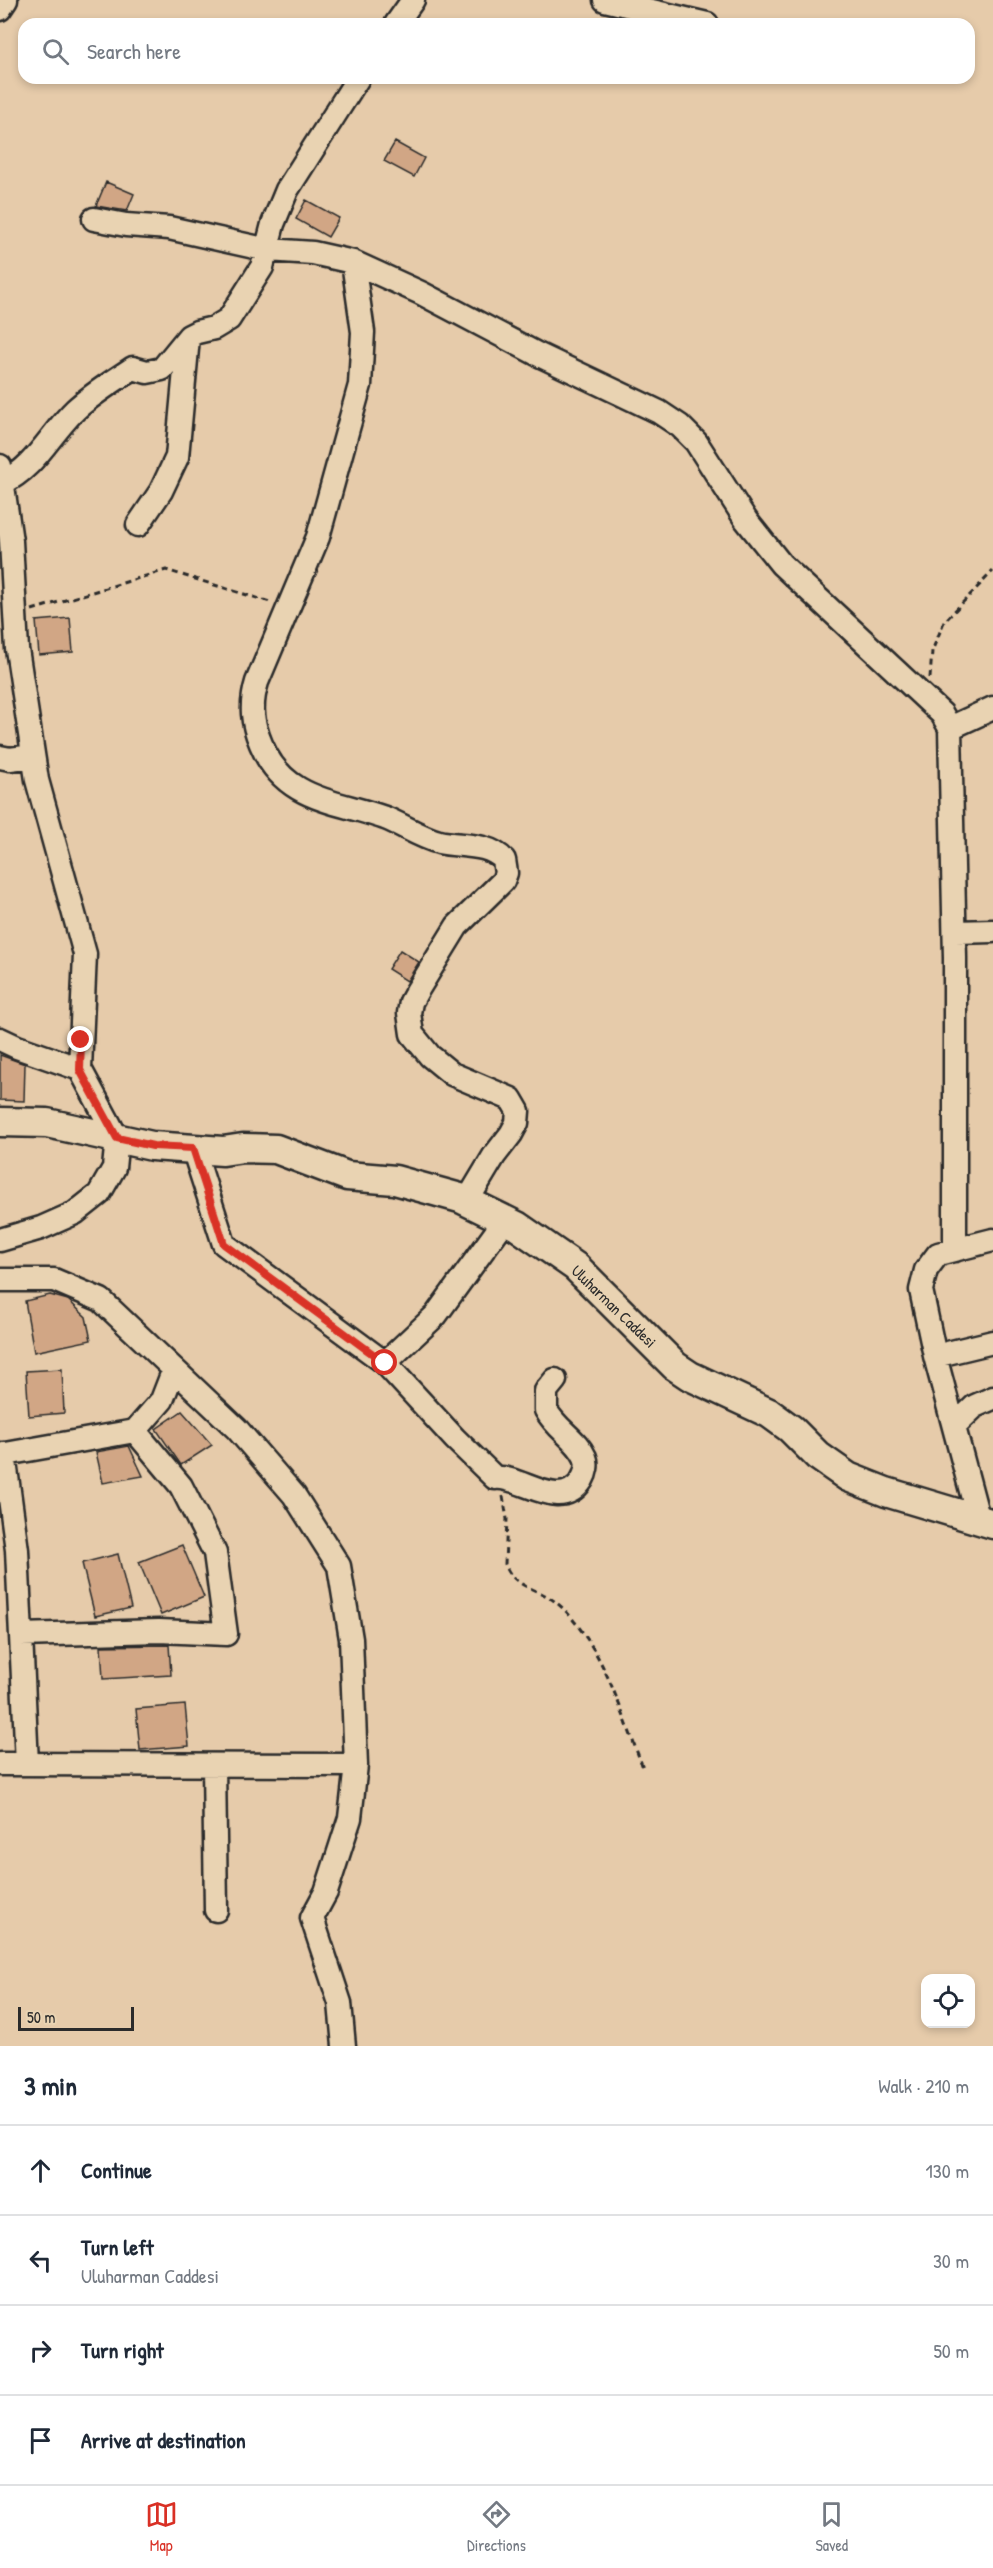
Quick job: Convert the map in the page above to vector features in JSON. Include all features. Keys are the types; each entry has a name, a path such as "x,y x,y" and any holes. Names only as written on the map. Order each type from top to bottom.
{"main road":[{"name":"Uluharman Caddesi","path":"0,1122 47,1123 153,1146 222,1151 243,1148 276,1149 347,1176 395,1180 467,1201 535,1238 588,1276 682,1371 769,1413 837,1470 886,1492 986,1523"}],"street":[{"path":"0,9 6,0"},
{"path":"400,18 413,0"},
{"path":"604,0 681,18"},
{"path":"0,1240 40,1228 75,1212 99,1194 114,1168 117,1138 80,1070 85,954 37,780 17,649 8,622 11,541 1,474 16,476 26,468 76,409 132,368 147,372 162,369 189,336 223,324 229,319 262,267 273,224 287,190 354,84"},
{"path":"94,219 126,225 169,228 268,250 313,252 353,262 421,292 537,354 659,412 675,422 704,452 746,520 781,564 942,714 950,728 955,932 955,1250"},
{"path":"353,262 363,332 360,385 318,537 253,696 253,721 264,754 291,785 305,793 384,818 435,841 491,850 499,855 506,867 502,881 468,914 447,941 411,1002 409,1013 412,1034 430,1056 452,1074 511,1099 518,1111 517,1123 512,1134 494,1156 467,1201"},
{"path":"138,525 160,491 177,457 189,336"},
{"path":"950,728 993,708"},
{"path":"0,757 10,759 33,756"},
{"path":"955,932 993,931"},
{"path":"0,1039 80,1070"},
{"path":"193,1148 224,1244 385,1363 455,1439 495,1478 505,1478 550,1494 571,1489 582,1480 586,1460 546,1410 546,1391 555,1380"},
{"path":"385,1363 436,1315 505,1220"},
{"path":"986,1523 934,1356 921,1290 931,1262 938,1254 993,1240"},
{"path":"0,1280 54,1280 101,1300 237,1429 294,1495 339,1566 351,1639 356,1765 350,1818 326,1892 312,1918 340,2003 344,2046"},
{"path":"934,1356 993,1342"},
{"path":"27,1764 17,1550 2,1455 135,1431 162,1401 174,1369"},
{"path":"954,1426 975,1406 993,1398"},
{"path":"21,1635 159,1631 226,1634 215,1553 181,1486 135,1431"},
{"path":"0,1764 356,1765"},
{"path":"214,1765 216,1910"}],"path":[{"path":"8,622 166,570 289,608"},
{"path":"924,696 930,680 932,651 939,631 951,614 993,571"},
{"path":"495,1478 506,1508 505,1564 508,1571 517,1582 554,1602 582,1632 602,1666 644,1770"}],"building":[{"path":"395,142 424,158 414,177 384,161"},
{"path":"106,182 134,194 127,211 96,206"},
{"path":"306,200 339,218 328,237 296,219"},
{"path":"70,618 73,652 39,655 36,621"},
{"path":"400,950 419,962 407,981 388,969"},
{"path":"0,1055 25,1064 24,1101 0,1100"},
{"path":"50,1295 68,1300 86,1317 91,1340 34,1352 25,1301"},
{"path":"62,1369 64,1413 29,1416 26,1371"},
{"path":"182,1411 212,1445 181,1465 156,1429"},
{"path":"129,1446 143,1476 103,1483 96,1452"},
{"path":"182,1545 204,1597 161,1615 139,1562"},
{"path":"118,1554 131,1608 95,1616 82,1563"},
{"path":"169,1645 171,1675 103,1679 101,1646"},
{"path":"185,1705 189,1746 140,1750 136,1709"}],"route":[{"path":"81,1040 80,1070 117,1138 153,1146 193,1148 224,1244 385,1363"}]}
